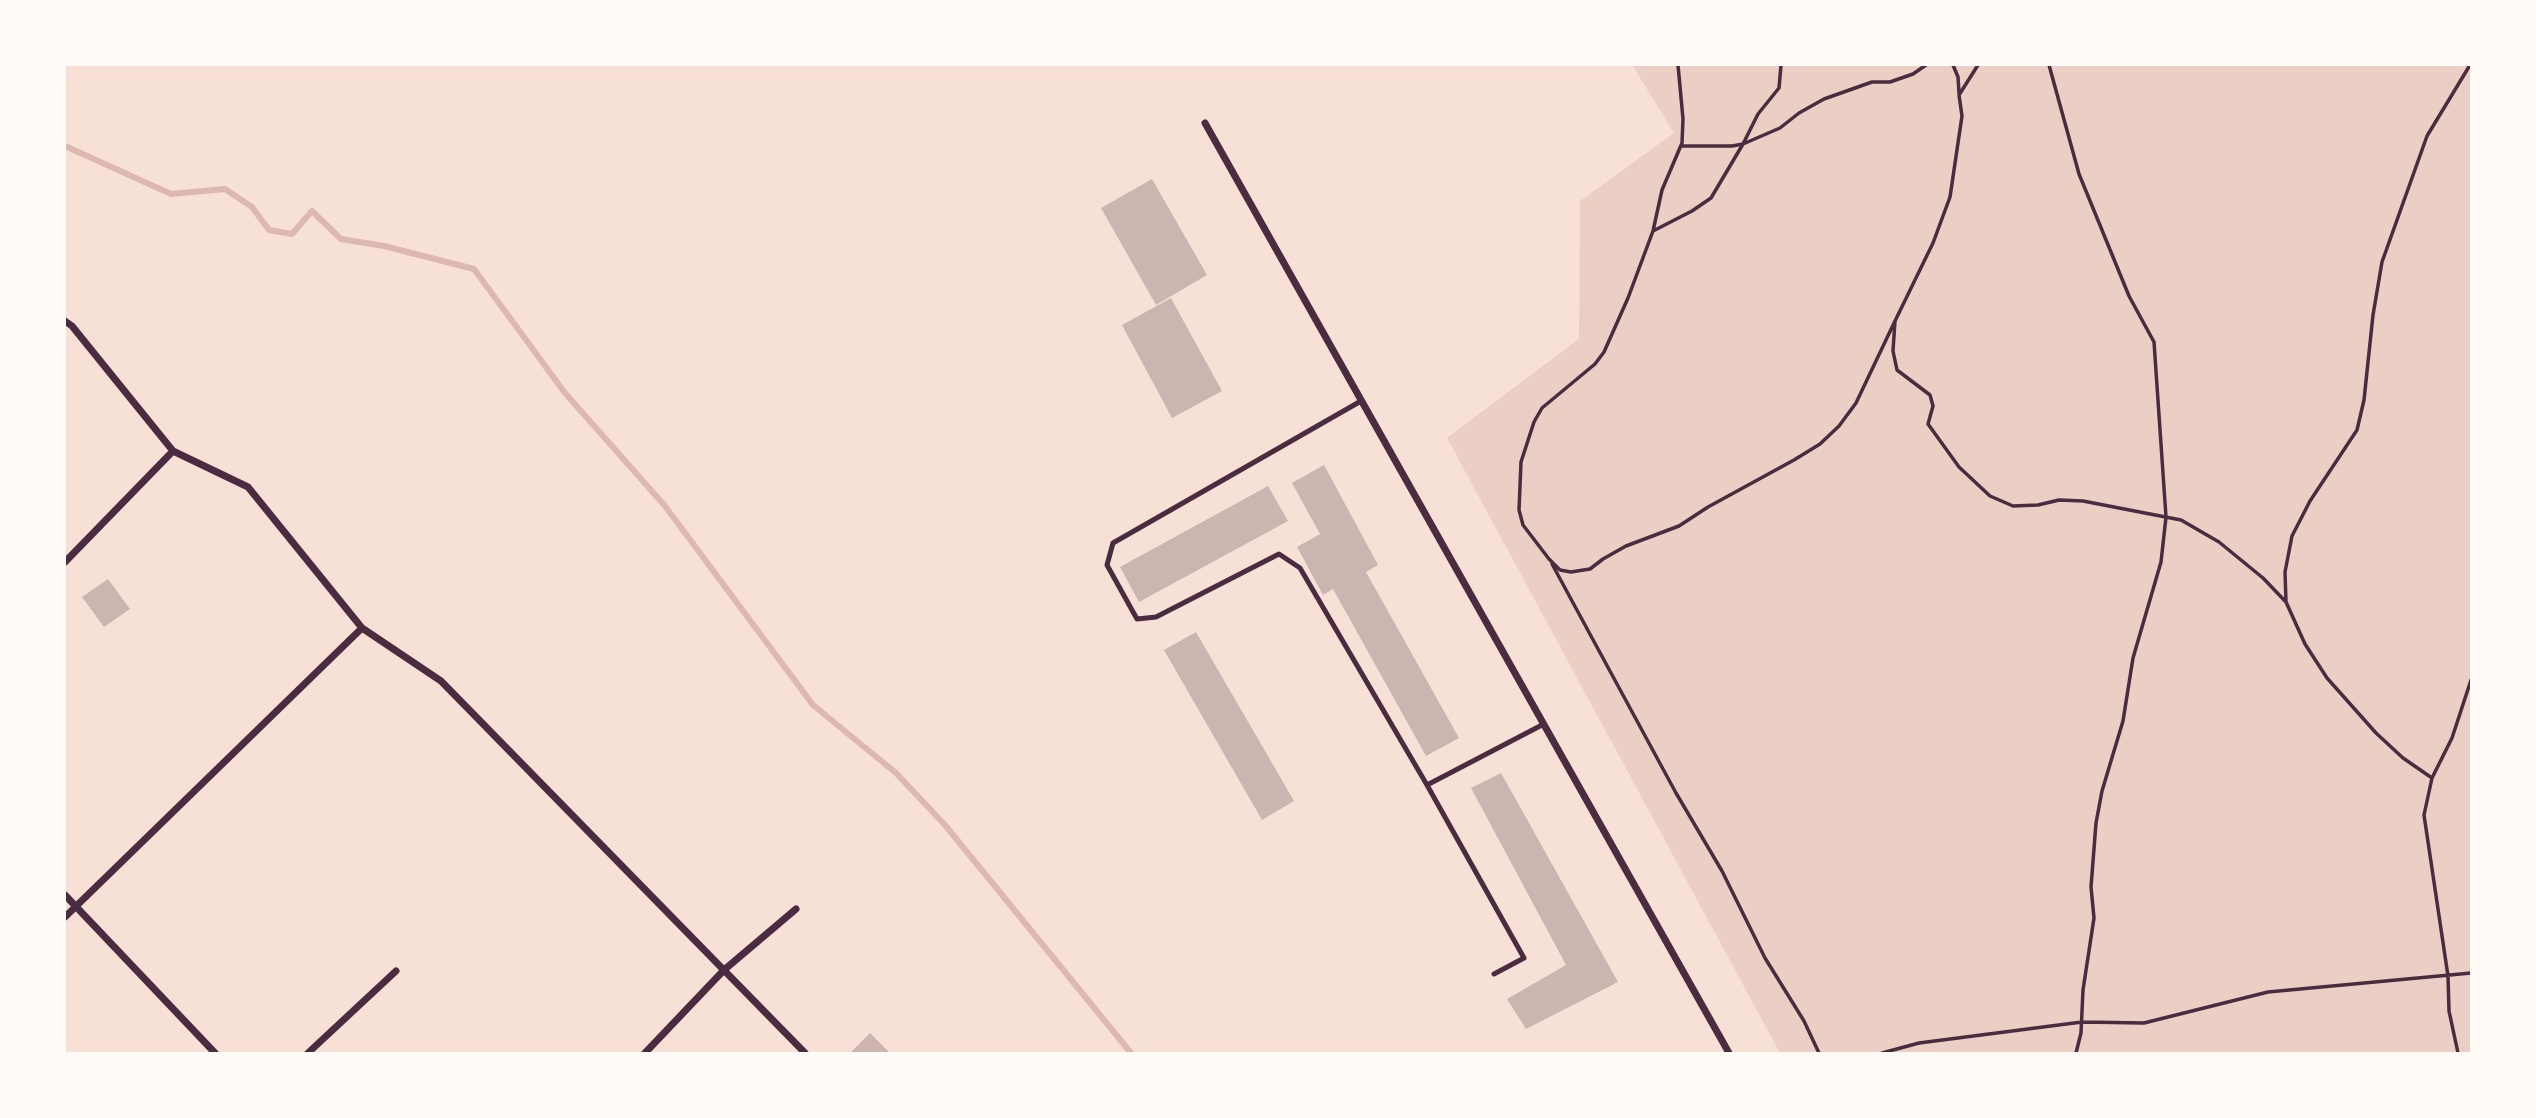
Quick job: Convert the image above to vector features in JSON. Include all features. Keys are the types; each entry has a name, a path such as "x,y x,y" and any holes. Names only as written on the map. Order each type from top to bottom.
{"street":[{"path":"1205,123 1729,1053"},
{"path":"65,321 72,326 173,451 248,487 362,628 441,681 805,1053"},
{"path":"65,562 173,451"},
{"path":"65,917 362,628"},
{"path":"65,895 215,1053"},
{"path":"645,1053 724,970 796,909"},
{"path":"308,1053 396,971"}],"lane":[{"path":"1361,401 1113,543 1107,565 1137,619 1156,617 1279,554 1300,568 1524,958 1494,974"},
{"path":"1427,785 1542,725"}],"path":[{"path":"1678,65 1683,119 1681,146 1661,190 1653,231 1604,352 1595,364 1542,408 1521,462 1519,510 1523,525 1549,559 1675,793 1722,872 1765,958 1804,1021 1819,1053"},
{"path":"1653,231 1711,198 1758,114 1779,88 1781,65"},
{"path":"1681,146 1743,144 1780,128 1824,99 1872,82 1890,82 1913,74 1926,65"},
{"path":"1549,559 1560,569 1571,572 1590,569 1626,547 1679,526 1820,443 1839,426 1856,403 1933,243 1950,197 1962,116 1958,76 1953,65"},
{"path":"1959,95 1978,65"},
{"path":"2049,65 2079,174 2129,296 2154,342 2165,517 2161,562 2133,659 2123,721 2102,791 2096,823 2091,887 2094,918 2076,1053"},
{"path":"2286,602 2286,572 2292,536 2310,501 2357,430 2364,400 2382,262 2427,136 2470,65"},
{"path":"1895,321 1893,351 1897,370 1930,395 1933,407 1928,424 1959,467 1990,496 2013,506 2038,505 2059,500 2083,501 2180,520 2219,542 2263,578 2286,602 2305,644 2327,678 2376,733 2403,758 2432,778"},
{"path":"2458,1053 2449,1011 2448,976 2424,815 2432,778 2452,738 2471,680"},
{"path":"1882,1053 1919,1043 2082,1022 2144,1023 2268,992 2471,973"}],"shaded area":[{"path":"1632,65 2471,65 2471,1053 1780,1053 1447,438 1579,339 1580,201 1674,133"}],"building":[{"path":"1152,179 1207,275 1156,305 1101,208"},
{"path":"1171,298 1222,391 1172,418 1122,325"},
{"path":"1324,465 1378,565 1366,572 1459,738 1426,756 1333,589 1323,595 1297,547 1320,534 1292,483"},
{"path":"1268,486 1288,521 1139,602 1120,567"},
{"path":"108,579 130,609 104,627 82,597"},
{"path":"1196,632 1294,801 1262,820 1164,650"},
{"path":"1501,773 1618,982 1526,1029 1507,999 1566,965 1471,788"},
{"path":"870,1033 890,1053 850,1053"}],"waterway":[{"path":"65,146 171,194 225,189 252,207 269,230 292,234 312,211 341,239 384,246 474,269 565,393 665,506 813,705 896,773 945,825 1131,1053"}]}
